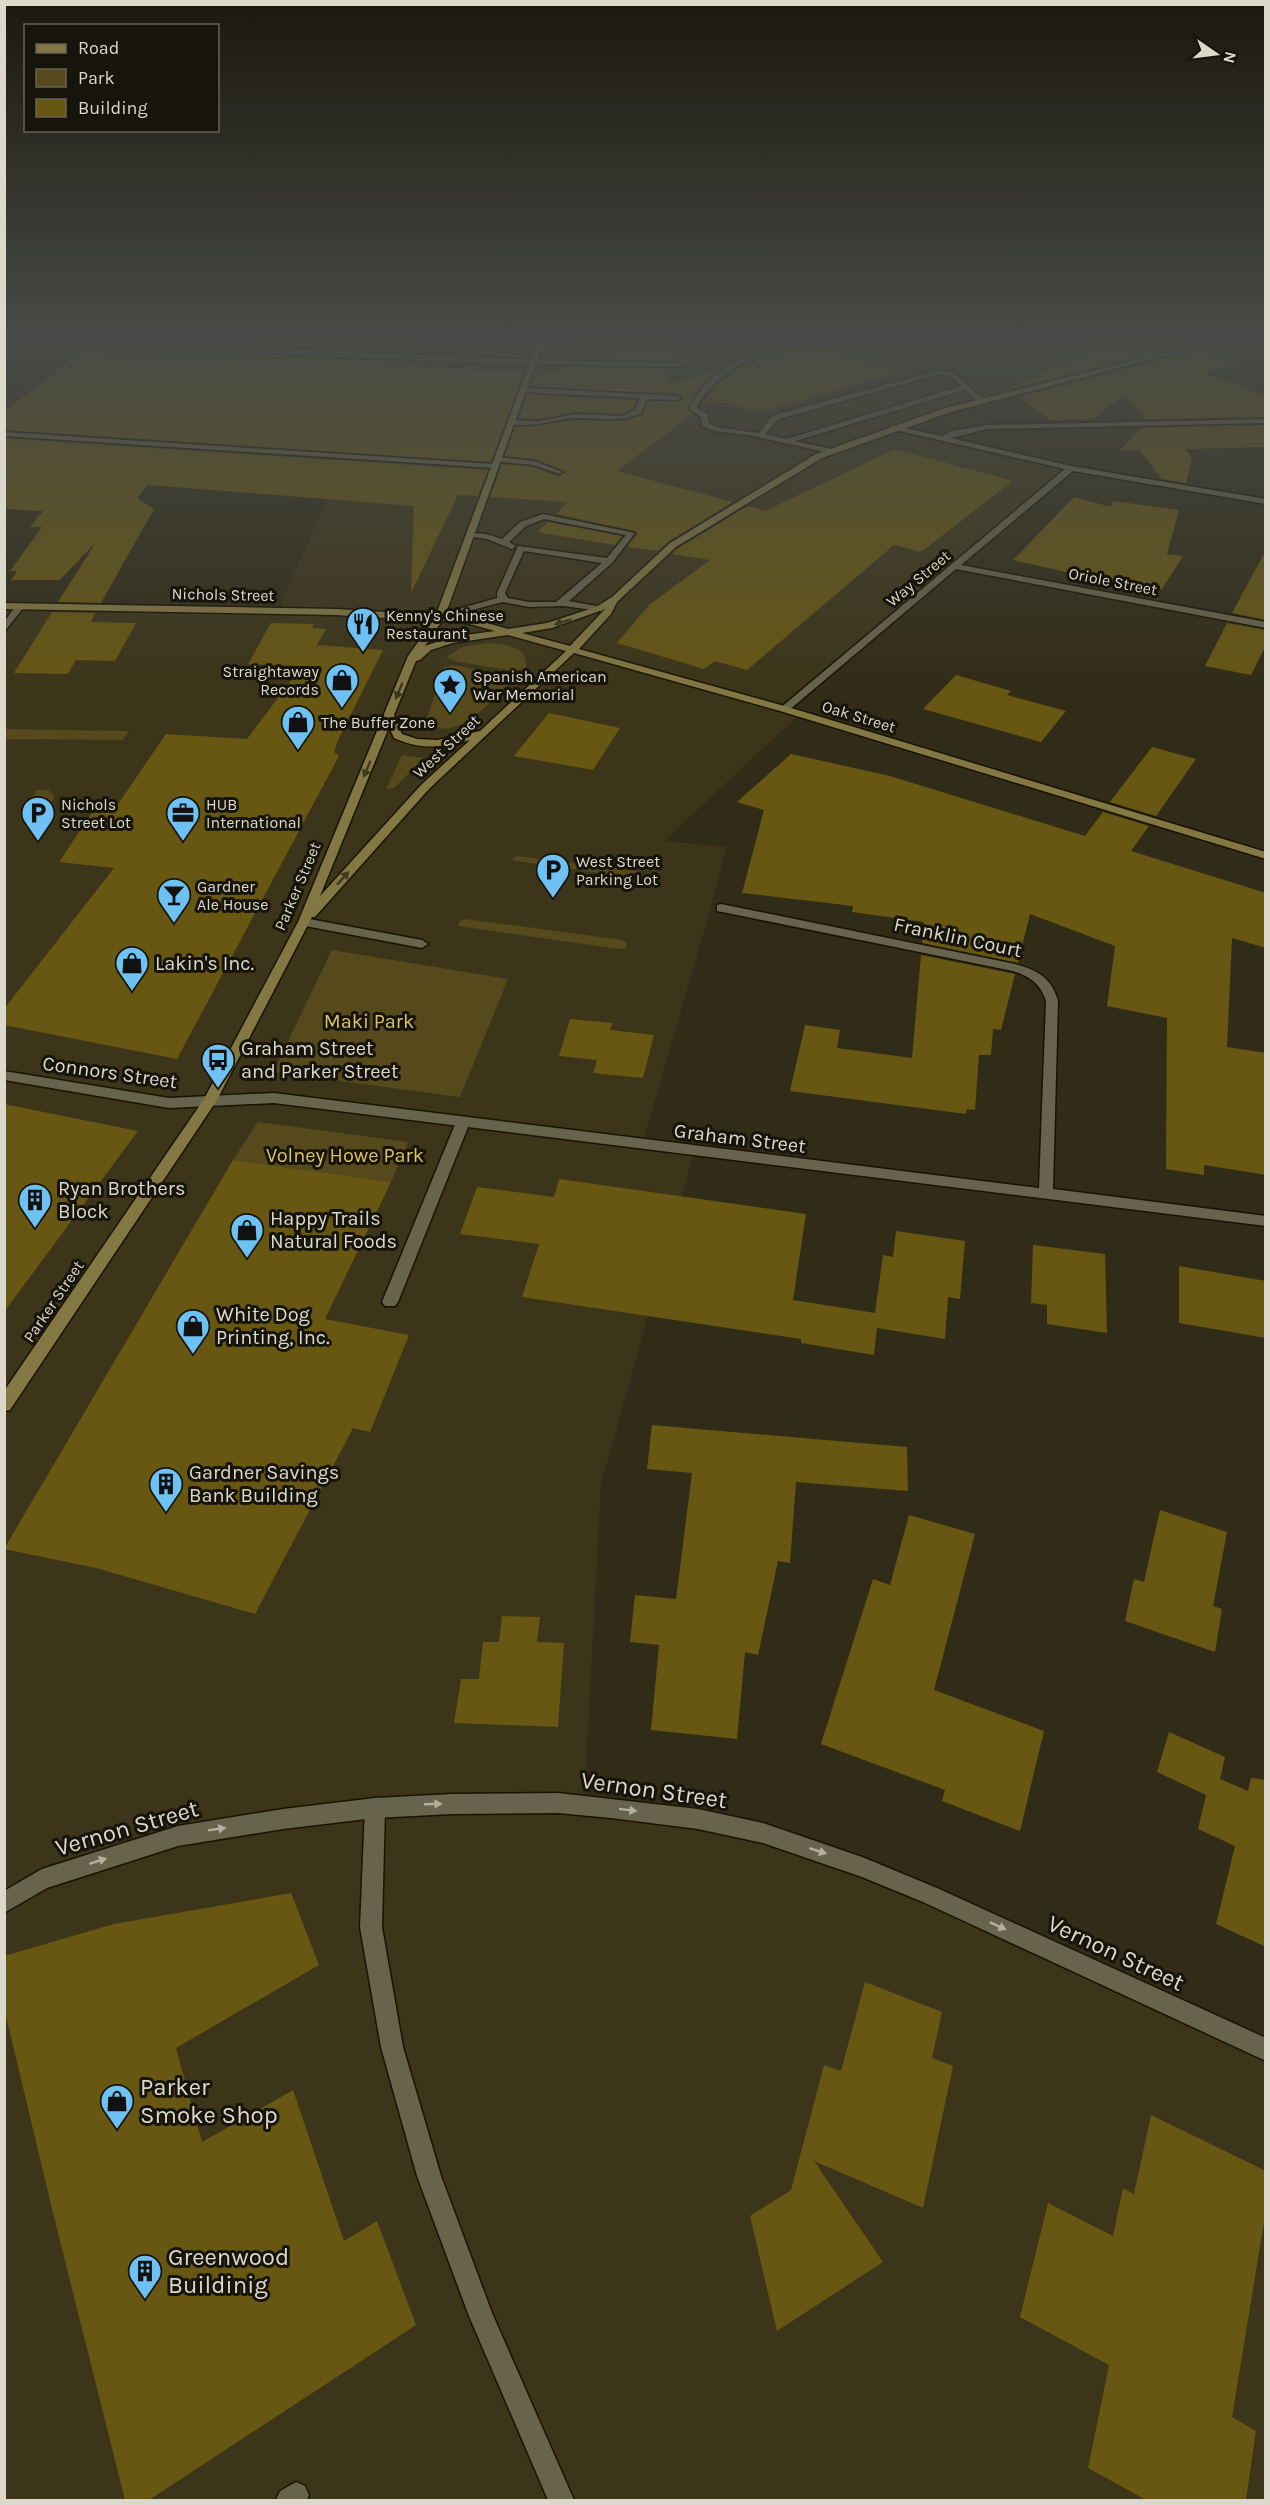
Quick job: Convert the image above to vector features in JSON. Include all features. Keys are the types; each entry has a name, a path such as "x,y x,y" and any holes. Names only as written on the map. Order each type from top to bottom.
{"main road":[{"name":"Parker Street","path":"4,1405 210,1100 304,922 409,667 440,617 497,458"},
{"name":"West Street","path":"409,667 420,654 438,644 464,636 549,626 599,609 615,599 673,545 818,458"},
{"name":"West Street","path":"304,922 425,787 572,649 608,612 615,599"},
{"name":"Nichols Street","path":"4,606 261,610 440,617"},
{"name":"Oak Street","path":"440,617 507,631 784,709 1266,856"},
{"path":"389,715 398,736 418,742 462,739 491,726"}],"street":[{"path":"409,458 534,463 559,472"},
{"path":"1029,458 1071,468 1266,502"},
{"name":"Way Street","path":"784,709 1071,468"},
{"path":"503,543 523,524 543,516 631,533 629,541 563,603"},
{"path":"470,536 488,537 520,548 609,561"},
{"path":"502,599 501,593 520,548"},
{"name":"Oriole Street","path":"955,566 1266,625"},
{"path":"440,617 502,599 549,606 563,603 599,609"},
{"path":"4,629 20,606"},
{"name":"Franklin Court","path":"721,908 1015,968 1033,974 1044,981 1052,1001 1046,1195"},
{"path":"304,922 422,944"},
{"name":"Connors Street","path":"4,1076 169,1103 210,1100"},
{"name":"Graham Street","path":"210,1100 274,1098 1266,1221"},
{"path":"390,1302 463,1122"},
{"name":"Vernon Street","path":"4,1903 42,1879 178,1836 283,1819 375,1808 487,1803 558,1803 698,1819 763,1833 828,1854 930,1895 1266,2050"},
{"path":"375,1808 371,1927 392,2047 429,2176 477,2306 561,2500"}],"shaded area":[{"path":"346,458 1029,458 1071,468 784,709 800,714 664,841 726,847 712,904 642,1145 694,1152 601,1484 584,1805 828,1854 1265,2050 1265,2500 5,2500 5,606 278,610"}],"green space":[{"path":"486,643 507,646 520,651 526,661 525,669 513,671 455,661 447,657 462,647"},
{"path":"452,665 510,675 514,679 475,716 451,728 440,728 429,723 427,718 444,667"},
{"path":"5,729 129,731 123,740 5,739"},
{"path":"402,755 424,758 394,788 386,789"},
{"path":"37,790 48,790 54,798 39,816 31,818 21,815"},
{"path":"517,856 637,871 640,875 633,878 511,860"},
{"path":"466,919 623,940 627,944 625,949 619,949 458,926 460,921"},
{"name":"Maki Park","path":"332,950 508,979 460,1097 273,1072"},
{"name":"Volney Howe Park","path":"258,1122 408,1142 391,1182 233,1160"}],"building":[{"path":"4,458 305,458 488,470 478,496 458,495 411,593 414,506 148,485 137,498 154,509 101,603 58,602 96,542 60,580 11,580 17,571 10,571 42,527 30,527 43,511 4,509"},
{"path":"429,458 493,458 491,462"},
{"path":"524,458 634,458 617,471 733,502 669,541 658,551 627,547 637,534 635,531 556,514 568,502 490,497 502,464 533,467 558,476 565,473 535,459"},
{"path":"876,458 928,458 1013,481 921,552 894,545 747,670 715,661 704,669 617,643 649,605 710,560 672,554 677,549 748,506 765,511"},
{"path":"1145,458 1192,458 1186,483 1162,479"},
{"path":"1074,497 1111,507 1113,501 1179,510 1167,554 1183,556 1162,589 1086,574 1084,576 1013,560"},
{"path":"548,522 622,536 615,545 537,532"},
{"path":"1266,550 1266,620 1232,613"},
{"path":"52,612 95,613 91,622 136,623 115,661 76,660 68,674 14,673"},
{"path":"271,623 314,624 312,628 326,629 316,647 318,645 383,650 339,738 334,752 339,756 177,1059 4,1025 4,1009 114,868 59,862 97,805 116,807 166,734 247,739 302,666 248,664"},
{"path":"1227,623 1266,630 1266,645 1251,675 1205,666"},
{"path":"956,675 1011,691 1007,695 1066,711 1041,742 923,709"},
{"path":"549,713 620,728 593,770 514,756"},
{"path":"1152,747 1196,759 1156,816 1110,802"},
{"path":"791,754 890,776 1085,836 1103,812 1149,826 1131,851 1266,893 1266,948 1232,938 1227,1047 1266,1053 1266,1175 1204,1165 1204,1175 1166,1169 1167,1018 1107,1006 1115,946 1030,914 1018,963 922,943 924,922 852,912 853,906 742,893 764,810 737,802"},
{"path":"921,955 1015,974 1001,1030 993,1029 991,1055 979,1055 975,1110 967,1109 966,1114 790,1091 805,1025 840,1030 837,1048 912,1058"},
{"path":"570,1019 612,1023 610,1030 654,1035 643,1078 593,1073 597,1060 559,1056"},
{"name":"Ryan Brothers Block","path":"4,1104 138,1131 4,1312"},
{"path":"233,1160 391,1182 325,1319 409,1335 370,1432 353,1428 255,1614 96,1568 4,1549"},
{"path":"559,1179 806,1214 793,1300 875,1313 883,1255 893,1257 896,1231 965,1241 960,1299 948,1297 945,1339 877,1328 874,1355 801,1343 801,1339 522,1297 539,1244 460,1234 477,1187 554,1197"},
{"path":"1033,1245 1105,1254 1107,1333 1047,1324 1047,1305 1031,1303"},
{"path":"1179,1266 1266,1281 1266,1338 1179,1323"},
{"path":"652,1425 907,1447 908,1491 796,1482 790,1563 778,1561 758,1655 745,1652 737,1739 651,1730 659,1645 630,1642 635,1595 676,1599 692,1473 647,1469"},
{"path":"1160,1510 1227,1532 1213,1606 1222,1609 1215,1652 1125,1621 1134,1579 1144,1582"},
{"path":"909,1515 975,1534 934,1690 1044,1731 1020,1831 942,1801 945,1790 821,1744 873,1579 890,1585"},
{"path":"502,1616 540,1617 537,1642 564,1643 558,1727 454,1723 461,1679 479,1679 483,1642 499,1642"},
{"path":"1169,1732 1225,1757 1220,1779 1248,1791 1251,1778 1266,1780 1266,1947 1216,1924 1235,1846 1198,1829 1206,1795 1157,1772"},
{"path":"291,1893 319,1965 176,2048 202,2142 293,2090 344,2241 377,2221 416,2325 149,2500 125,2500 4,2008 4,1956 114,1924"},
{"path":"865,1982 942,2012 932,2058 953,2066 923,2208 814,2161 883,2262 777,2331 750,2216 791,2190 824,2065 841,2071"},
{"path":"1151,2115 1266,2171 1266,2210 1232,2417 1256,2431 1246,2500 1146,2500 1088,2468 1109,2365 1020,2317 1048,2203 1113,2236 1123,2188 1134,2194"}],"place":[{"name":"Kenny's Chinese Restaurant","path":"363,653"},
{"name":"Straightaway Records","path":"342,709"},
{"name":"Spanish American War Memorial","path":"450,714"},
{"name":"The Buffer Zone","path":"298,751"},
{"name":"Nichols Street Lot","path":"38,842"},
{"name":"HUB International","path":"183,842"},
{"name":"West Street Parking Lot","path":"553,899"},
{"name":"Gardner Ale House","path":"174,924"},
{"name":"Lakin's Inc.","path":"132,992"},
{"name":"Graham Street and Parker Street","path":"218,1089"},
{"name":"Ryan Brothers Block","path":"35,1229"},
{"name":"Happy Trails Natural Foods","path":"247,1259"},
{"name":"White Dog Printing, Inc.","path":"193,1355"},
{"name":"Gardner Savings Bank Building","path":"166,1513"},
{"name":"Parker Smoke Shop","path":"117,2130"},
{"name":"Greenwood Buildinig","path":"145,2300"}]}
